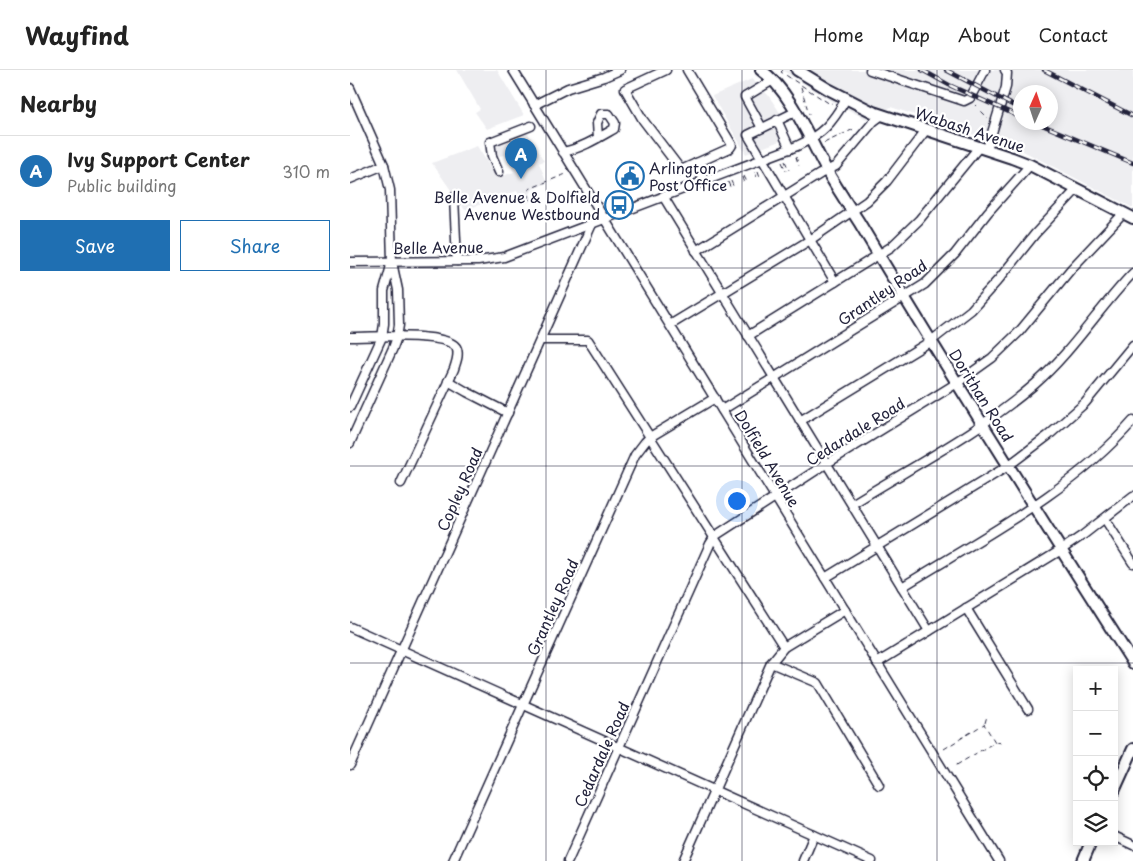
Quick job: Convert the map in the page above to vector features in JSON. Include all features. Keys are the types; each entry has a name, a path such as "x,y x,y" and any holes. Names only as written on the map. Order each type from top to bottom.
{"main road":[{"name":"Wabash Avenue","path":"797,70 846,99 882,115 1030,165 1129,216"},
{"path":"773,73 795,112 816,142"},
{"name":"Dorithan Road","path":"816,142 827,170 904,298 1133,663"},
{"path":"1118,782 1133,749"},
{"path":"1083,861 1089,846"}],"street":[{"name":"Dolfield Avenue","path":"513,70 999,861"},
{"path":"534,105 568,88 620,70"},
{"path":"666,70 625,89 643,120 681,170 730,148 732,145 687,70"},
{"path":"870,70 961,100 969,99 985,70"},
{"path":"748,336 891,247 919,220 983,148 994,126 1006,88 1007,73 1004,70"},
{"path":"762,128 745,97 773,73"},
{"path":"350,90 384,165 390,190 392,262 398,290 399,325 397,337 350,443"},
{"name":"Belle Avenue","path":"350,262 478,261 504,257 790,149 816,142 846,99"},
{"path":"795,112 748,135 835,282"},
{"path":"696,251 839,163 874,121 882,115"},
{"path":"777,120 790,149"},
{"path":"499,172 492,156 490,142 531,126"},
{"path":"670,325 810,240 867,201 887,181 926,130"},
{"path":"564,152 598,138"},
{"path":"696,163 704,181"},
{"path":"350,179 384,165"},
{"name":"Grantley Road","path":"722,410 925,284 950,260 988,212 1030,165"},
{"path":"800,422 953,325 984,297 1029,241 1076,189"},
{"path":"663,196 721,294 929,631"},
{"path":"454,197 457,261"},
{"name":"Cedardale Road","path":"568,861 715,536 826,464 957,383 992,358 1019,332 1071,270 1129,216"},
{"name":"Copley Road","path":"350,766 592,224"},
{"path":"350,408 382,337 384,290 392,262"},
{"path":"852,504 982,424 1017,398 1051,369 1133,273"},
{"path":"350,338 435,338 443,339 455,346 458,355 448,381 402,483"},
{"path":"540,340 588,340 715,536 784,647"},
{"path":"825,578 1008,466 1049,435 1085,403 1133,345"},
{"path":"448,381 466,392 508,412"},
{"name":"Grantley Road","path":"453,861 635,455 650,437 715,398"},
{"path":"902,587 1062,487 1088,466 1133,421"},
{"path":"877,662 1061,550 1105,519 1133,496"},
{"path":"1105,519 1133,563"},
{"path":"966,608 1028,709"},
{"path":"683,861 771,663 784,647 845,610"},
{"path":"350,627 872,861"},
{"path":"771,663 818,683 879,785"},
{"path":"803,861 814,835"},
{"path":"1118,838 1133,845"}],"path":[{"path":"773,73 830,104 833,103"},
{"path":"800,86 810,117"},
{"path":"969,99 994,126"},
{"path":"816,142 858,127"},
{"path":"796,157 799,166"},
{"path":"785,161 789,170"},
{"path":"782,162 786,171"},
{"path":"757,178 756,171 760,177"},
{"path":"530,200 529,189 567,174"},
{"path":"742,177 745,183 744,176"},
{"path":"730,182 732,188"},
{"path":"944,749 984,724 986,716"},
{"path":"984,724 995,742"},
{"path":"955,766 995,742 1002,743"}],"shaded area":[{"path":"457,70 497,70 524,115 487,129 475,112 480,109"},
{"path":"782,70 1133,70 1133,208 1023,151 891,107 866,119 831,101"},
{"path":"752,79 768,95 781,114 790,137 746,154 712,96"},
{"path":"525,128 544,161 539,163 547,183 533,189 530,194 534,200 526,203 517,191 465,210 432,163 477,146 497,178 514,172 505,155 499,156 492,141"}],"railway":[{"path":"922,70 949,85 1013,114"},
{"path":"946,70 1013,105"},
{"path":"1044,70 1133,116"},
{"path":"1054,130 1133,163"}],"place":[{"name":"Arlington Post Office","path":"630,176"},
{"name":"Ivy Support Center","path":"521,179"},
{"name":"Belle Avenue & Dolfield Avenue Westbound","path":"619,205"}]}
